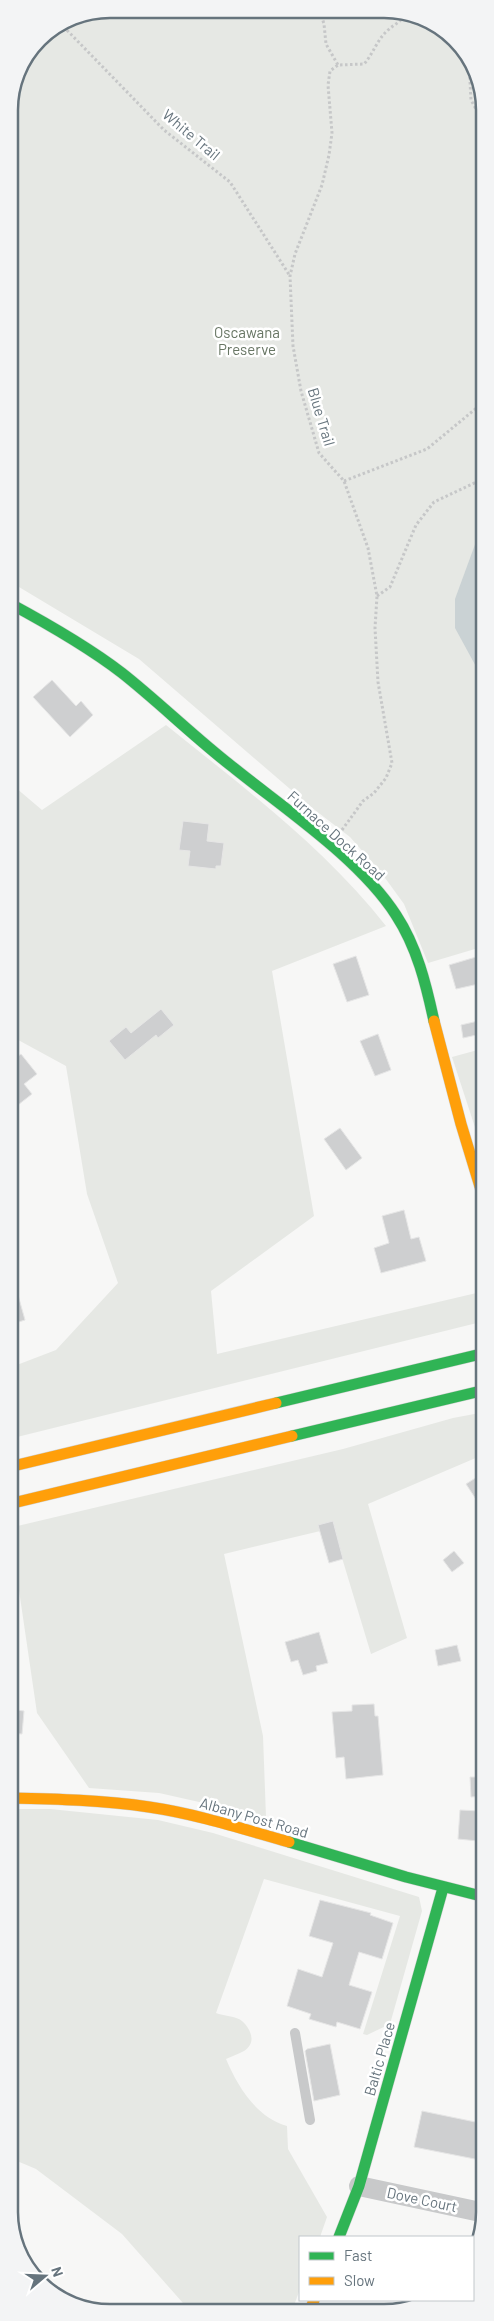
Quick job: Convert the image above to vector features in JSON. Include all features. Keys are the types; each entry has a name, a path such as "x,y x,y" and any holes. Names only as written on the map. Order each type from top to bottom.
{"main road":[{"name":"Furnace Dock Road","path":"18,607 70,637 121,672 230,766 330,846 390,907 408,936 424,981 454,1098 476,1173"},
{"path":"18,1465 476,1355"},
{"path":"18,1502 476,1392"},
{"name":"Albany Post Road","path":"18,1798 101,1802 169,1811 272,1837 443,1888 476,1895"},
{"name":"Baltic Place","path":"339,2236 359,2186 443,1888"}],"street":[{"name":"Dove Court","path":"359,2186 476,2211"}],"lane":[{"path":"295,2033 310,2120"}],"path":[{"path":"322,18 326,44 338,65 364,64 372,55 386,31 403,19"},
{"name":"White Trail","path":"66,29 164,130 230,182 290,276"},
{"name":"Blue Trail","path":"330,846 363,801 374,793 386,778 392,763 378,682 375,628 377,596 368,548 344,481 319,453 301,391 293,346 290,276 295,254 322,184 329,155 332,132 329,78 330,71 338,65"},
{"path":"470,75 471,100 476,109"},
{"path":"344,481 427,449 476,408"},
{"path":"377,596 390,587 416,525 434,502 476,482"}],"green space":[{"name":"Oscawana Preserve","path":"397,18 420,24 441,36 461,58 472,80 476,97 476,949 428,963 404,904 380,871 350,837 311,807 139,659 18,586 18,97 24,74 36,53 49,40 69,27 91,19"},
{"path":"166,725 310,844 337,870 386,926 272,971 314,1216 211,1291 217,1354 476,1293 476,1323 18,1437 18,1365 56,1350 118,1283 87,1194 66,1066 18,1040 18,790 42,810"},
{"path":"476,1050 476,1130 452,1057"},
{"path":"476,1414 476,1458 368,1504 407,1638 371,1654 333,1528 224,1554 263,1736 266,1817 159,1793 89,1788 37,1713 18,1583 18,1526 343,1449 453,1418"},
{"path":"18,1809 50,1809 158,1820 213,1833 419,1897 422,1911 390,2024 367,2035 363,2034 400,1916 264,1879 216,2013 239,2019 248,2028 251,2040 248,2048 226,2059 236,2080 249,2100 266,2116 287,2126 288,2149 327,2217 320,2236 299,2236 299,2292 295,2304 184,2304 122,2234 36,2169 18,2161"}],"shaded area":[{"path":"476,542 476,666 455,628 455,599"}],"building":[{"path":"52,680 76,706 81,701 93,715 70,737 33,697"},
{"path":"183,821 209,824 207,841 224,843 221,866 216,866 216,869 188,866 190,851 179,850"},
{"path":"356,956 369,995 347,1002 333,964"},
{"path":"476,957 476,985 456,989 449,965"},
{"path":"161,1009 174,1025 158,1038 156,1035 125,1060 109,1041 126,1027 131,1033"},
{"path":"476,1021 476,1035 463,1038 461,1025"},
{"path":"378,1034 391,1070 375,1076 360,1041"},
{"path":"21,1054 37,1074 24,1084 32,1094 18,1105 18,1056"},
{"path":"340,1128 362,1158 346,1170 324,1139"},
{"path":"404,1210 411,1239 419,1237 426,1261 381,1273 374,1248 389,1243 382,1216"},
{"path":"18,1295 25,1320 18,1322"},
{"path":"476,1478 476,1499 466,1484"},
{"path":"333,1521 343,1559 329,1563 318,1525"},
{"path":"454,1551 464,1563 452,1572 443,1560"},
{"path":"319,1632 328,1663 316,1666 317,1671 303,1675 298,1660 291,1662 285,1642"},
{"path":"457,1645 461,1661 438,1666 435,1650"},
{"path":"374,1704 375,1716 378,1716 383,1775 346,1779 344,1757 336,1758 332,1712 352,1711 352,1705"},
{"path":"18,1710 24,1711 22,1734 18,1734"},
{"path":"470,1777 476,1777 476,1797 471,1797"},
{"path":"460,1810 476,1811 476,1841 458,1839"},
{"path":"320,1900 371,1913 370,1915 393,1923 382,1959 359,1952 349,1985 372,1992 360,2029 337,2022 336,2027 309,2019 311,2014 287,2006 298,1969 322,1977 333,1943 309,1936"},
{"path":"330,2044 340,2095 314,2101 305,2051"},
{"path":"422,2111 476,2122 476,2159 414,2147"}],"traffic: fast":[{"path":"18,608 67,636 122,673 220,757 321,836 363,874 396,915 410,940 424,980 434,1021"},
{"path":"276,1403 476,1355"},
{"path":"292,1436 476,1392"},
{"path":"289,1842 406,1877 476,1895"},
{"path":"339,2236 359,2186 443,1888"}],"traffic: slow":[{"path":"434,1021 476,1173"},
{"path":"18,1465 276,1403"},
{"path":"18,1502 292,1436"},
{"path":"18,1798 97,1801 149,1807 202,1818 289,1842"}]}
